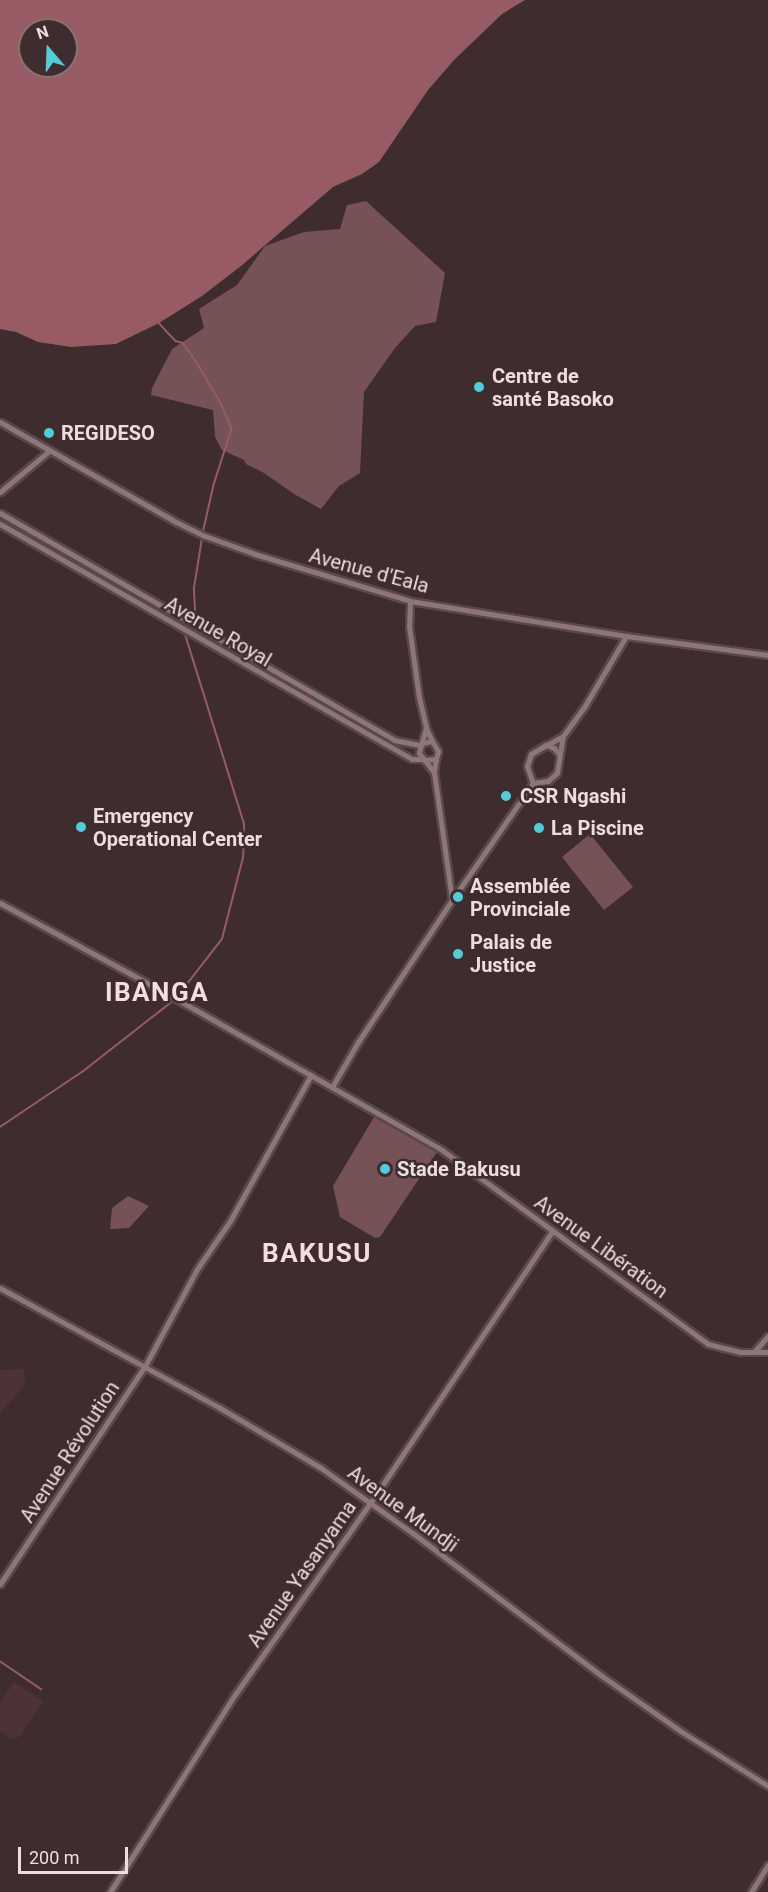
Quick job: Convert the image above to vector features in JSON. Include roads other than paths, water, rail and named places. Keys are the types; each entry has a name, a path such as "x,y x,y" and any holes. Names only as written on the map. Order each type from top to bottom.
{"street":[{"name":"Avenue d'Eala","path":"0,422 196,532 258,555 410,601 626,636 768,655"},
{"path":"0,492 48,451"},
{"name":"Avenue Royal","path":"0,513 394,740 421,744"},
{"name":"Avenue Royal","path":"0,524 412,759 423,760"},
{"path":"410,601 409,626 426,728 438,751 434,772 452,900"},
{"path":"533,783 546,782 555,776 560,766 559,754 563,736 586,704 626,636"},
{"path":"426,728 419,751 423,760 434,772"},
{"path":"533,783 527,770 528,759 535,750 563,736"},
{"path":"421,744 432,741"},
{"path":"546,746 554,748 559,754"},
{"path":"423,760 436,759"},
{"path":"332,1087 358,1042 533,783"},
{"path":"0,903 176,998 311,1075"},
{"name":"Avenue Libération","path":"311,1075 442,1150 708,1344 731,1350 768,1352"},
{"name":"Avenue Révolution","path":"0,1584 145,1366 197,1269 230,1221 311,1075"},
{"name":"Avenue Yasanyama","path":"110,1892 185,1770 234,1696 370,1502 552,1232"},
{"name":"Avenue Mundji","path":"0,1288 271,1437 370,1502 602,1676 682,1732 768,1786"},
{"path":"754,1352 768,1336"},
{"path":"751,1892 768,1865"}],"waterway":[{"path":"158,322 176,341 183,343 196,361 221,403 232,429 214,485 203,534"},
{"path":"190,619 195,610 194,588 202,538"},
{"path":"177,997 222,939 243,858 244,840 244,824 184,631"},
{"path":"0,1127 82,1072 174,1000"},
{"path":"0,1661 41,1689"}],"place":[{"name":"Centre de santé Basoko","path":"479,387"},
{"name":"REGIDESO","path":"49,433"},
{"name":"CSR Ngashi","path":"506,796"},
{"name":"Emergency Operational Center","path":"81,827"},
{"name":"La Piscine","path":"539,828"},
{"name":"Assemblée Provinciale","path":"458,897"},
{"name":"Palais de Justice","path":"458,954"},
{"name":"Stade Bakusu","path":"385,1169"}],"district":[{"name":"IBANGA","path":"157,993"},
{"name":"BAKUSU","path":"317,1254"}]}
